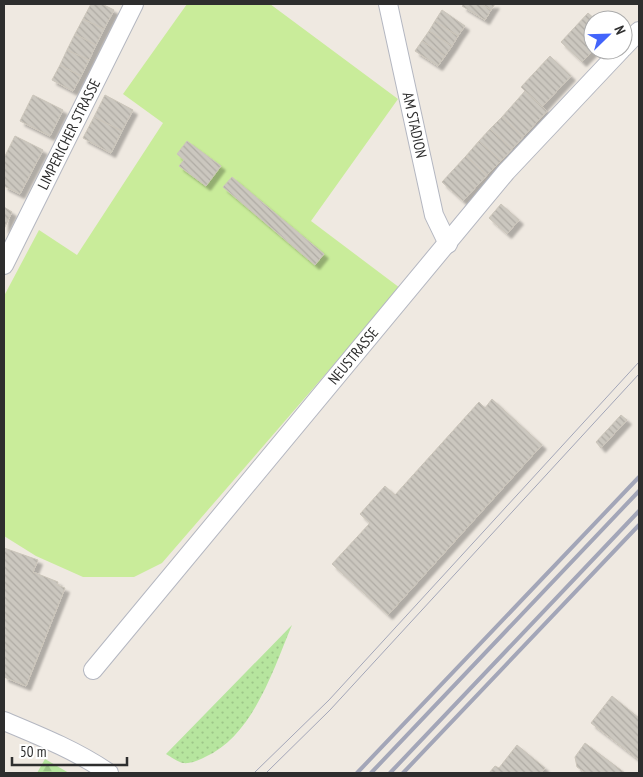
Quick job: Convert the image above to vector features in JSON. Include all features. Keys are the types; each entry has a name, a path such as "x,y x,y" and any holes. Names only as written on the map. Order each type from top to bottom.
{"street":[{"name":"LIMPERICHER STRASSE","path":"4,265 134,4"},
{"name":"AM STADION","path":"388,4 434,215 448,244"},
{"name":"NEUSTRASSE","path":"93,670 506,172 612,60"},
{"path":"4,721 39,735 109,773"}],"green space":[{"path":"187,4 270,4 398,99 311,221 400,288 162,563 134,577 83,577 36,556 4,536 4,296 39,230 77,255 163,123 123,94"},
{"path":"292,625 269,681 249,718 236,734 222,747 203,758 189,763 177,761 166,754"},
{"path":"45,759 69,773 37,773"}],"building":[{"path":"91,4 102,4 114,10 104,29 83,19"},
{"path":"464,4 482,4 491,10 485,20 462,6"},
{"path":"482,4 495,4 491,10"},
{"path":"442,10 465,26 458,36 435,21"},
{"path":"583,18 584,60 582,62 561,42"},
{"path":"83,19 104,29 96,45 75,34"},
{"path":"435,21 458,36 452,46 429,31"},
{"path":"429,31 452,46 445,56 422,41"},
{"path":"75,34 96,45 89,60 67,50"},
{"path":"422,41 445,56 438,66 415,51"},
{"path":"67,50 89,60 81,76 60,65"},
{"path":"550,56 571,76 542,107 521,87"},
{"path":"60,65 81,76 73,91 52,80"},
{"path":"525,91 547,111 523,137 502,117"},
{"path":"33,95 63,110 50,136 20,121"},
{"path":"105,95 133,110 122,131 94,117"},
{"path":"94,117 122,131 111,153 83,138"},
{"path":"502,117 523,137 512,149 490,129"},
{"path":"490,129 512,149 501,161 479,141"},
{"path":"15,136 43,150 20,194 4,186 4,158"},
{"path":"187,141 221,166 206,186 179,166 184,160 177,154"},
{"path":"479,141 501,161 487,175 466,156"},
{"path":"466,156 487,175 463,201 442,182"},
{"path":"232,177 324,254 315,265 223,187"},
{"path":"501,204 519,220 507,234 489,218"},
{"path":"4,207 12,212 4,229"},
{"path":"492,399 542,445 388,615 332,564 370,523 360,514 385,486 395,495 479,402 485,408"},
{"path":"621,415 627,420 601,448 596,442"},
{"path":"4,548 38,560 33,572 58,582 57,585 65,588 26,686 4,677"},
{"path":"612,696 639,718 639,760 591,723"},
{"path":"585,743 625,773 586,773 577,767 575,757"},
{"path":"517,745 545,768 541,773 489,773 495,766 499,768"}],"tram line":[{"path":"254,773 329,700 639,362"},
{"path":"266,773 330,710 639,374"}],"railway":[{"path":"357,773 639,477"},
{"path":"371,773 639,491"},
{"path":"390,773 639,511"},
{"path":"403,773 639,525"}]}
